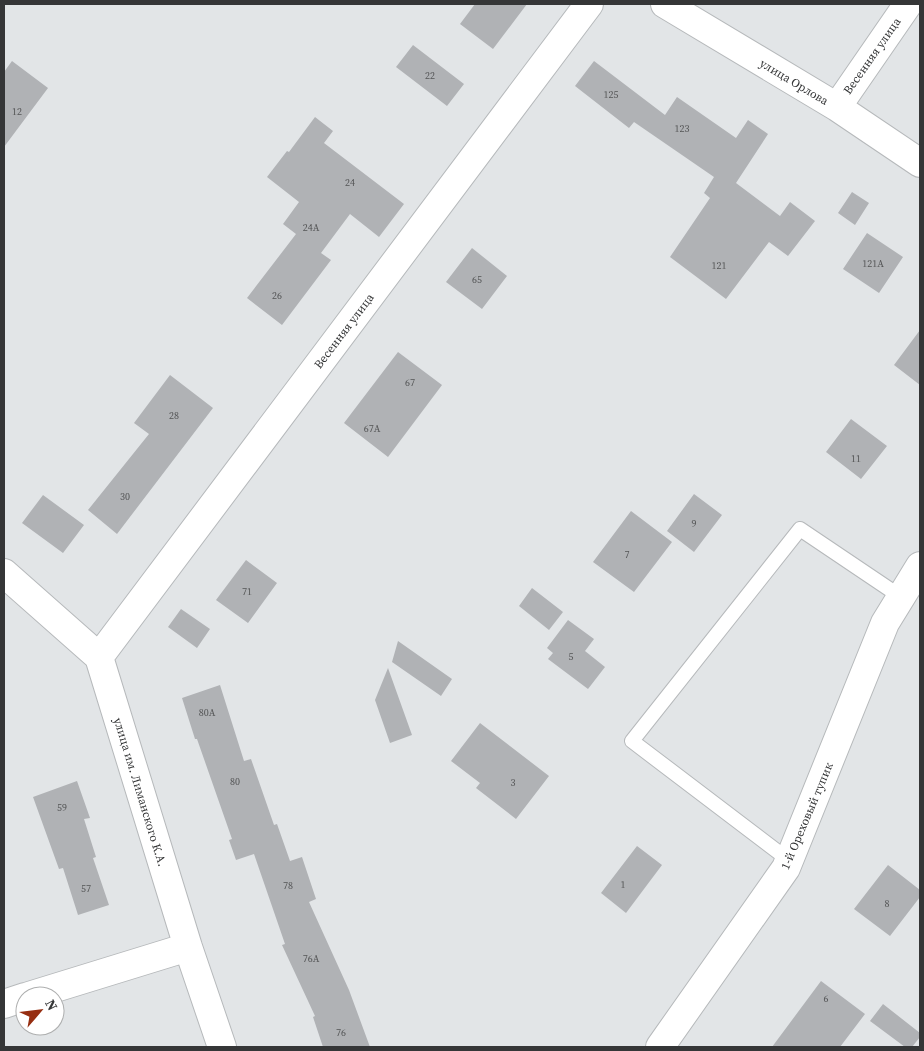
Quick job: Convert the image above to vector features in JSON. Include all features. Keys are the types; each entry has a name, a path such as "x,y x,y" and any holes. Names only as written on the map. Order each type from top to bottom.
{"street":[{"name":"Весенняя улица","path":"99,658 589,4"},
{"name":"улица Орлова","path":"665,4 837,107 920,163"},
{"name":"Весенняя улица","path":"837,107 908,4"},
{"name":"1-й Ореховый тупик","path":"660,1047 790,861 885,623 920,566"},
{"path":"4,573 99,658"},
{"name":"улица им. Лиманского К.А.","path":"99,658 188,947 222,1047"},
{"path":"61,986 188,947"}],"lane":[{"path":"790,861 632,741 800,529 901,597"}],"building":[{"path":"475,4 527,4 493,49 460,24"},
{"path":"413,45 464,84 447,106 396,67"},
{"path":"12,61 48,88 4,147 4,72"},
{"path":"594,61 665,115 677,97 736,138 748,120 768,134 736,183 780,216 790,202 815,221 788,256 769,242 726,299 670,257 710,198 704,193 714,177 634,122 629,128 575,86"},
{"path":"315,117 333,131 324,143 404,204 379,237 350,214 321,253 331,260 282,325 247,298 296,234 283,224 299,202 267,177 287,151 289,152"},
{"path":"852,192 869,203 855,225 838,213"},
{"path":"867,233 903,257 879,293 843,269"},
{"path":"472,248 507,276 482,309 446,282"},
{"path":"920,330 920,385 894,365"},
{"path":"398,352 442,385 388,457 344,423"},
{"path":"170,375 213,408 117,534 88,510 149,434 134,423"},
{"path":"851,419 887,446 861,479 826,452"},
{"path":"694,494 722,515 694,552 667,531"},
{"path":"43,495 84,525 63,553 22,523"},
{"path":"631,511 672,542 634,592 593,562"},
{"path":"246,560 277,583 248,623 216,600"},
{"path":"532,588 563,612 549,630 519,606"},
{"path":"181,609 210,629 197,648 168,627"},
{"path":"568,620 594,639 585,651 605,667 588,689 548,659 553,653 547,648"},
{"path":"398,641 452,679 441,696 392,662"},
{"path":"388,668 412,735 390,743 375,700"},
{"path":"220,685 244,761 251,759 274,825 277,824 290,861 302,857 316,899 309,902 349,990 370,1047 323,1047 313,1017 315,1016 282,945 285,944 254,854 236,860 229,840 232,839 182,698"},
{"path":"480,723 549,776 516,819 476,788 480,783 451,761"},
{"path":"77,781 90,818 84,819 96,857 93,858 109,905 78,915 63,868 59,869 33,797"},
{"path":"637,846 662,865 626,913 601,893"},
{"path":"888,865 920,890 920,897 890,936 854,909"},
{"path":"821,981 865,1014 840,1047 772,1047"},
{"path":"883,1004 920,1033 920,1037 912,1047 905,1047 870,1021"}]}
